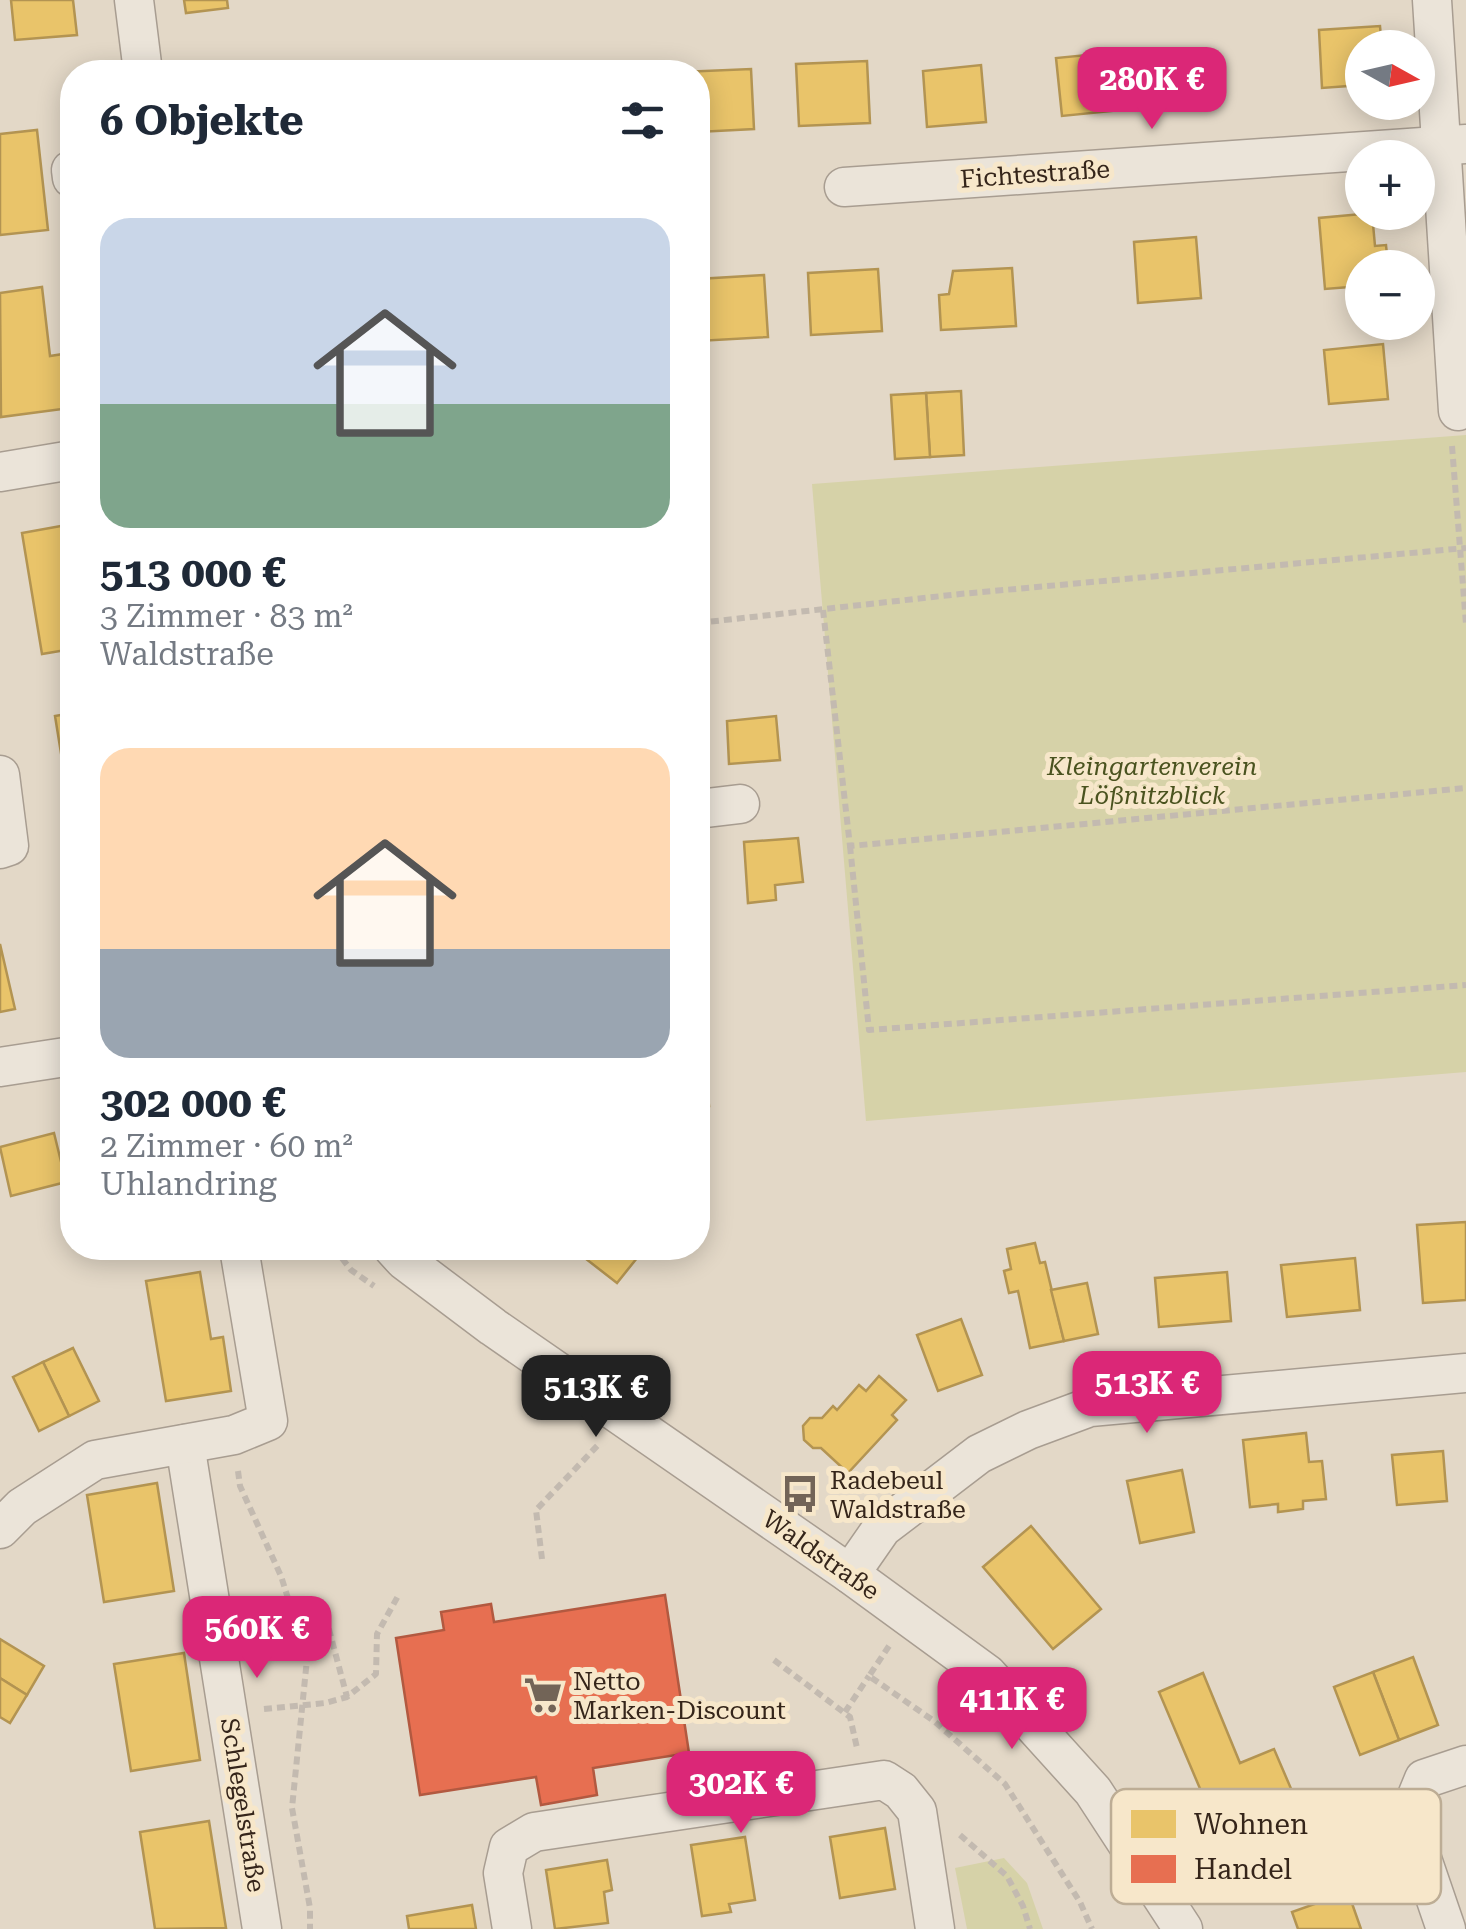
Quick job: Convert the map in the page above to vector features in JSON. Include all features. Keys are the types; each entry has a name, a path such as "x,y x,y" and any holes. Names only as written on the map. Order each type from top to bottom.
{"street":[{"path":"134,0 141,60"},
{"path":"1432,0 1454,145 1458,411"},
{"name":"Fichtestraße","path":"844,186 1454,145"},
{"path":"0,472 60,462"},
{"path":"0,775 9,846 0,850"},
{"path":"710,808 740,804"},
{"path":"0,1068 60,1058"},
{"path":"0,1529 22,1507 95,1460 251,1428 240,1260"},
{"name":"Waldstraße","path":"404,1260 493,1328 850,1574 987,1674 1092,1792 1111,1821"},
{"path":"850,1574 882,1528 979,1454 1090,1407 1466,1373"},
{"name":"Schlegelstraße","path":"185,1444 262,1929"},
{"path":"1420,1789 1424,1779 1466,1765"},
{"path":"512,1929 502,1874 510,1847 534,1832 884,1780 901,1791 917,1811 935,1929"},
{"name":"Waldstraße","path":"1166,1904 1183,1929"},
{"path":"1437,1904 1446,1929"}],"path":[{"path":"1458,411 1452,436 1466,624"},
{"path":"710,622 960,594 1463,548"},
{"path":"823,610 869,1030 1466,985"},
{"path":"850,846 1466,788"},
{"path":"542,1559 536,1510 625,1419"},
{"path":"251,1428 240,1486 281,1576 307,1659"},
{"path":"228,1713 347,1697 376,1674 377,1634 398,1596"},
{"path":"310,1929 310,1908 292,1808 312,1608 323,1607 347,1697"},
{"path":"845,1712 894,1638"},
{"path":"774,1660 850,1717 858,1751"},
{"path":"870,1676 934,1720 1005,1784 1080,1902 1092,1929"},
{"path":"917,1811 941,1816 1007,1876 1024,1906 1030,1929"}],"green space":[{"name":"Kleingartenverein Lößnitzblick","path":"1466,435 1466,1072 866,1121 812,484"},
{"path":"1004,1858 1027,1883 1043,1929 967,1929 955,1868"}],"building: Wohnen":[{"path":"11,0 73,0 77,35 15,40"},
{"path":"184,0 227,0 228,8 186,13"},
{"path":"1380,26 1380,30 1345,30 1345,86 1322,88 1319,30"},
{"path":"1117,52 1122,110 1062,116 1056,58"},
{"path":"867,61 870,123 799,126 796,64"},
{"path":"981,65 986,122 927,127 923,71"},
{"path":"751,69 754,129 710,131 710,71"},
{"path":"37,130 48,230 0,235 0,134"},
{"path":"1345,216 1345,230 1374,230 1375,246 1386,245 1386,250 1345,250 1345,287 1325,289 1319,218"},
{"path":"1196,237 1201,298 1138,303 1134,242"},
{"path":"1012,268 1016,326 941,330 939,295 949,294 953,271"},
{"path":"878,269 882,331 811,335 808,273"},
{"path":"764,275 768,337 710,340 710,278"},
{"path":"42,287 50,356 60,354 60,409 1,417 0,293"},
{"path":"1383,344 1388,399 1329,404 1324,350"},
{"path":"961,391 964,455 930,457 926,393"},
{"path":"926,393 930,457 895,459 891,395"},
{"path":"60,526 60,651 42,654 22,533"},
{"path":"60,715 60,747 55,716"},
{"path":"776,716 780,760 729,764 727,721"},
{"path":"798,838 803,882 775,885 776,900 748,903 744,842"},
{"path":"0,944 15,1009 0,1012"},
{"path":"54,1133 60,1158 60,1184 11,1196 0,1147"},
{"path":"1466,1222 1466,1300 1423,1303 1417,1225"},
{"path":"1035,1243 1040,1263 1045,1262 1064,1341 1030,1348 1018,1291 1009,1293 1004,1271 1011,1269 1007,1249"},
{"path":"1355,1258 1360,1310 1287,1317 1281,1265"},
{"path":"587,1260 635,1260 617,1283"},
{"path":"200,1272 211,1339 223,1337 231,1391 166,1401 146,1281"},
{"path":"1227,1272 1231,1321 1159,1327 1155,1278"},
{"path":"1087,1283 1098,1334 1064,1341 1051,1290"},
{"path":"961,1319 982,1375 938,1391 917,1335"},
{"path":"73,1348 99,1401 69,1416 43,1362"},
{"path":"43,1362 69,1416 39,1431 13,1377"},
{"path":"879,1376 906,1400 892,1415 897,1420 848,1473 821,1448 813,1448 804,1440 803,1426 810,1418 822,1418 833,1406 837,1410 859,1385 866,1391"},
{"path":"1306,1433 1309,1462 1322,1461 1326,1499 1303,1501 1303,1509 1278,1512 1278,1504 1250,1507 1243,1440"},
{"path":"1443,1451 1447,1501 1397,1505 1392,1455"},
{"path":"1182,1470 1194,1532 1140,1543 1127,1481"},
{"path":"157,1483 174,1591 104,1602 87,1495"},
{"path":"1031,1526 1101,1609 1053,1649 983,1567"},
{"path":"0,1639 44,1666 27,1695 0,1678"},
{"path":"184,1653 200,1760 131,1771 114,1664"},
{"path":"1413,1657 1438,1725 1399,1740 1373,1672"},
{"path":"1373,1672 1399,1740 1360,1755 1334,1687"},
{"path":"1203,1673 1240,1763 1274,1749 1291,1789 1200,1789 1159,1692"},
{"path":"0,1678 27,1695 10,1723 0,1717"},
{"path":"209,1821 226,1928 155,1929 140,1832"},
{"path":"885,1828 895,1889 840,1898 830,1837"},
{"path":"745,1837 755,1900 729,1904 731,1912 702,1916 691,1845"},
{"path":"607,1860 612,1890 604,1892 608,1923 555,1929 546,1870"},
{"path":"1314,1904 1352,1904 1361,1929 1298,1929 1292,1912"},
{"path":"472,1905 476,1929 409,1929 407,1916"}],"building: Handel":[{"name":"Netto Marken-Discount","path":"665,1595 689,1753 593,1768 597,1795 541,1805 536,1777 420,1795 396,1638 444,1630 441,1612 491,1604 494,1622"}],"place":[{"name":"Radebeul Waldstraße","path":"800,1494"},
{"name":"Netto Marken-Discount","path":"543,1695"}]}
